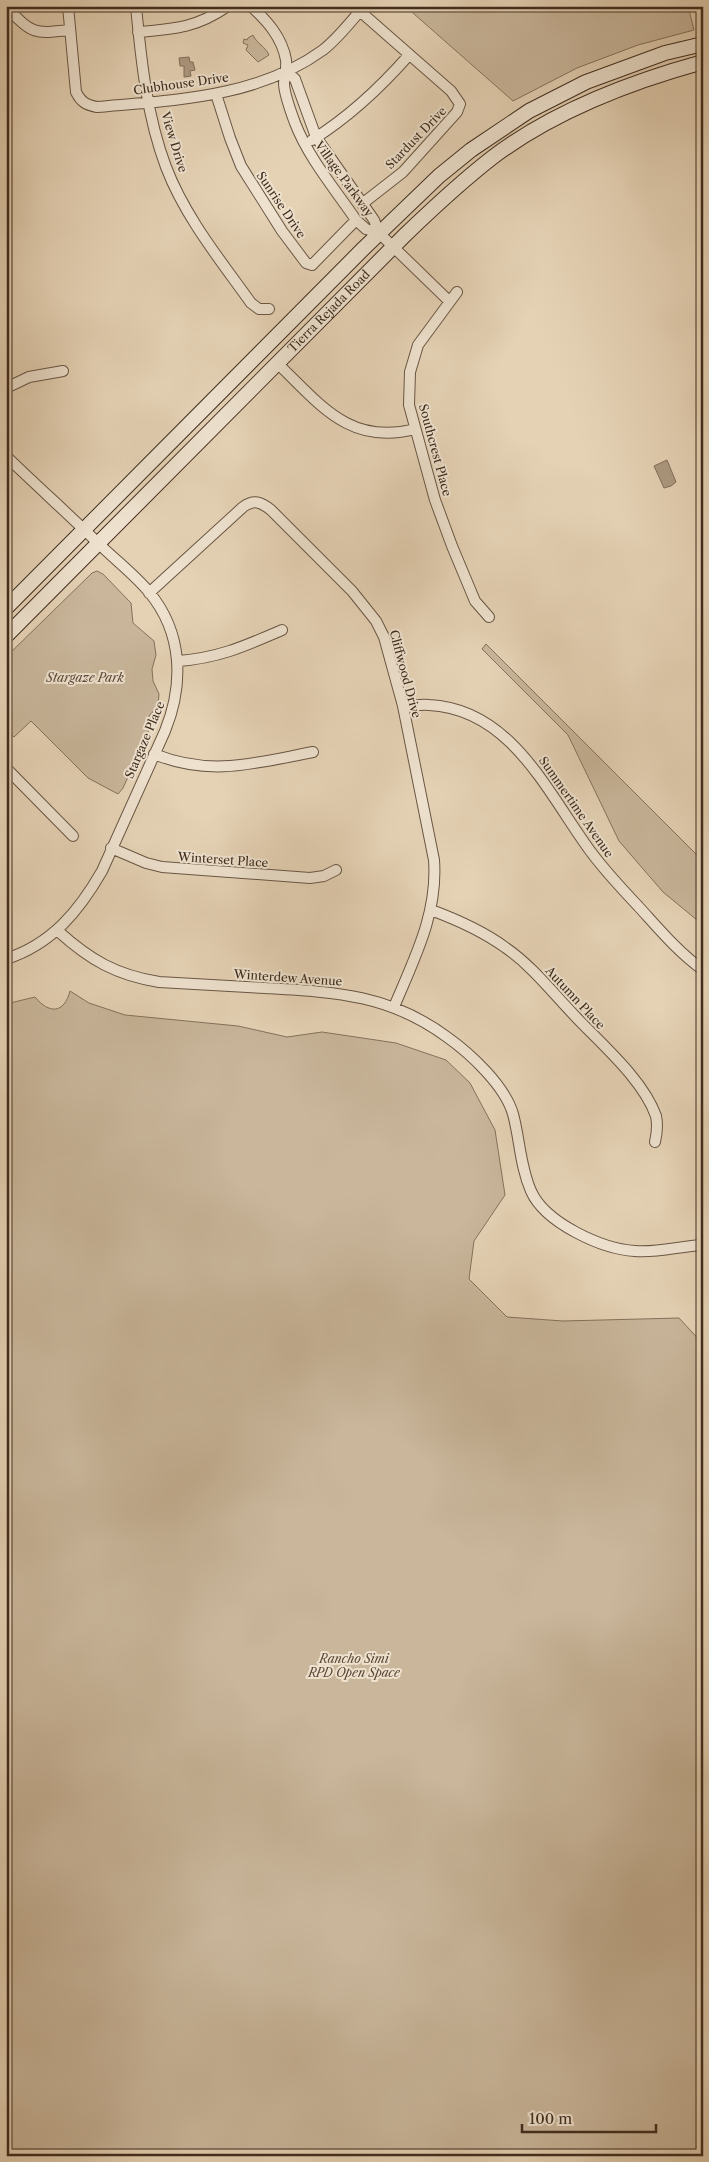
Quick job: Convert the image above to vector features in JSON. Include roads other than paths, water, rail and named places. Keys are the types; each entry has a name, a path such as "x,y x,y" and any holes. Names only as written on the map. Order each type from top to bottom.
{"main road":[{"name":"Tierra Rejada Road","path":"6,608 379,234 439,176 471,150 535,107 586,82 639,62 703,44"},
{"name":"Tierra Rejada Road","path":"6,636 393,247 468,177 495,156 538,129 602,97 703,62"}],"street":[{"path":"6,7 28,29 40,33 70,30 68,6"},
{"name":"View Drive","path":"136,6 138,32 149,102 167,169 182,200 251,303 259,309 269,309"},
{"path":"138,32 196,24 210,18 228,6"},
{"name":"Village Parkway","path":"251,6 267,21 277,34 284,54 286,71 284,84 294,122 304,145 356,220 366,229 379,234 449,301"},
{"path":"304,145 352,113 409,54 357,9"},
{"name":"Clubhouse Drive","path":"70,30 76,92 80,100 89,106 97,107 216,94 242,88 286,71 322,50 337,38 357,9"},
{"name":"Stardust Drive","path":"362,204 413,162 457,112 460,104 451,91 409,54"},
{"name":"Village Parkway","path":"286,71 295,79 316,137 374,220 379,234"},
{"name":"Sunrise Drive","path":"216,94 241,166 282,231 306,263 312,265 356,220"},
{"name":"Southcrest Place","path":"457,292 427,332 413,359 408,388 409,404 435,500 452,546 475,601 489,617"},
{"path":"277,363 328,411 358,429 386,434 415,429"},
{"path":"6,388 28,377 63,371"},
{"name":"Stargaze Place","path":"6,456 85,529 149,593 169,625 175,642 178,661 178,679 174,706 154,754 89,893 58,931 38,945 6,959"},
{"name":"Cliffwood Drive","path":"149,593 249,502 263,504 352,591 376,621 389,653 403,706 434,860 434,893 431,910 394,1008"},
{"path":"178,661 200,660 221,655 282,630"},
{"name":"Summertime Avenue","path":"403,706 430,705 457,710 483,721 503,735 536,770 607,872 675,947 703,970"},
{"path":"154,754 185,764 217,768 313,752"},
{"path":"7,768 73,836"},
{"name":"Winterset Place","path":"111,848 146,863 176,869 310,878 324,876 336,870"},
{"name":"Autumn Place","path":"431,910 461,921 485,933 508,949 531,970 640,1086 656,1117 658,1130 655,1142"},
{"name":"Winterdew Avenue","path":"58,931 97,962 136,978 159,982 332,992 366,998 421,1020 471,1056 493,1081 513,1113 523,1168 532,1193 554,1218 590,1240 620,1250 653,1251 703,1245"}],"park label":[{"name":"Stargaze Park","path":"85,678"},
{"name":"Rancho Simi RPD Open Space","path":"354,1666"}]}
